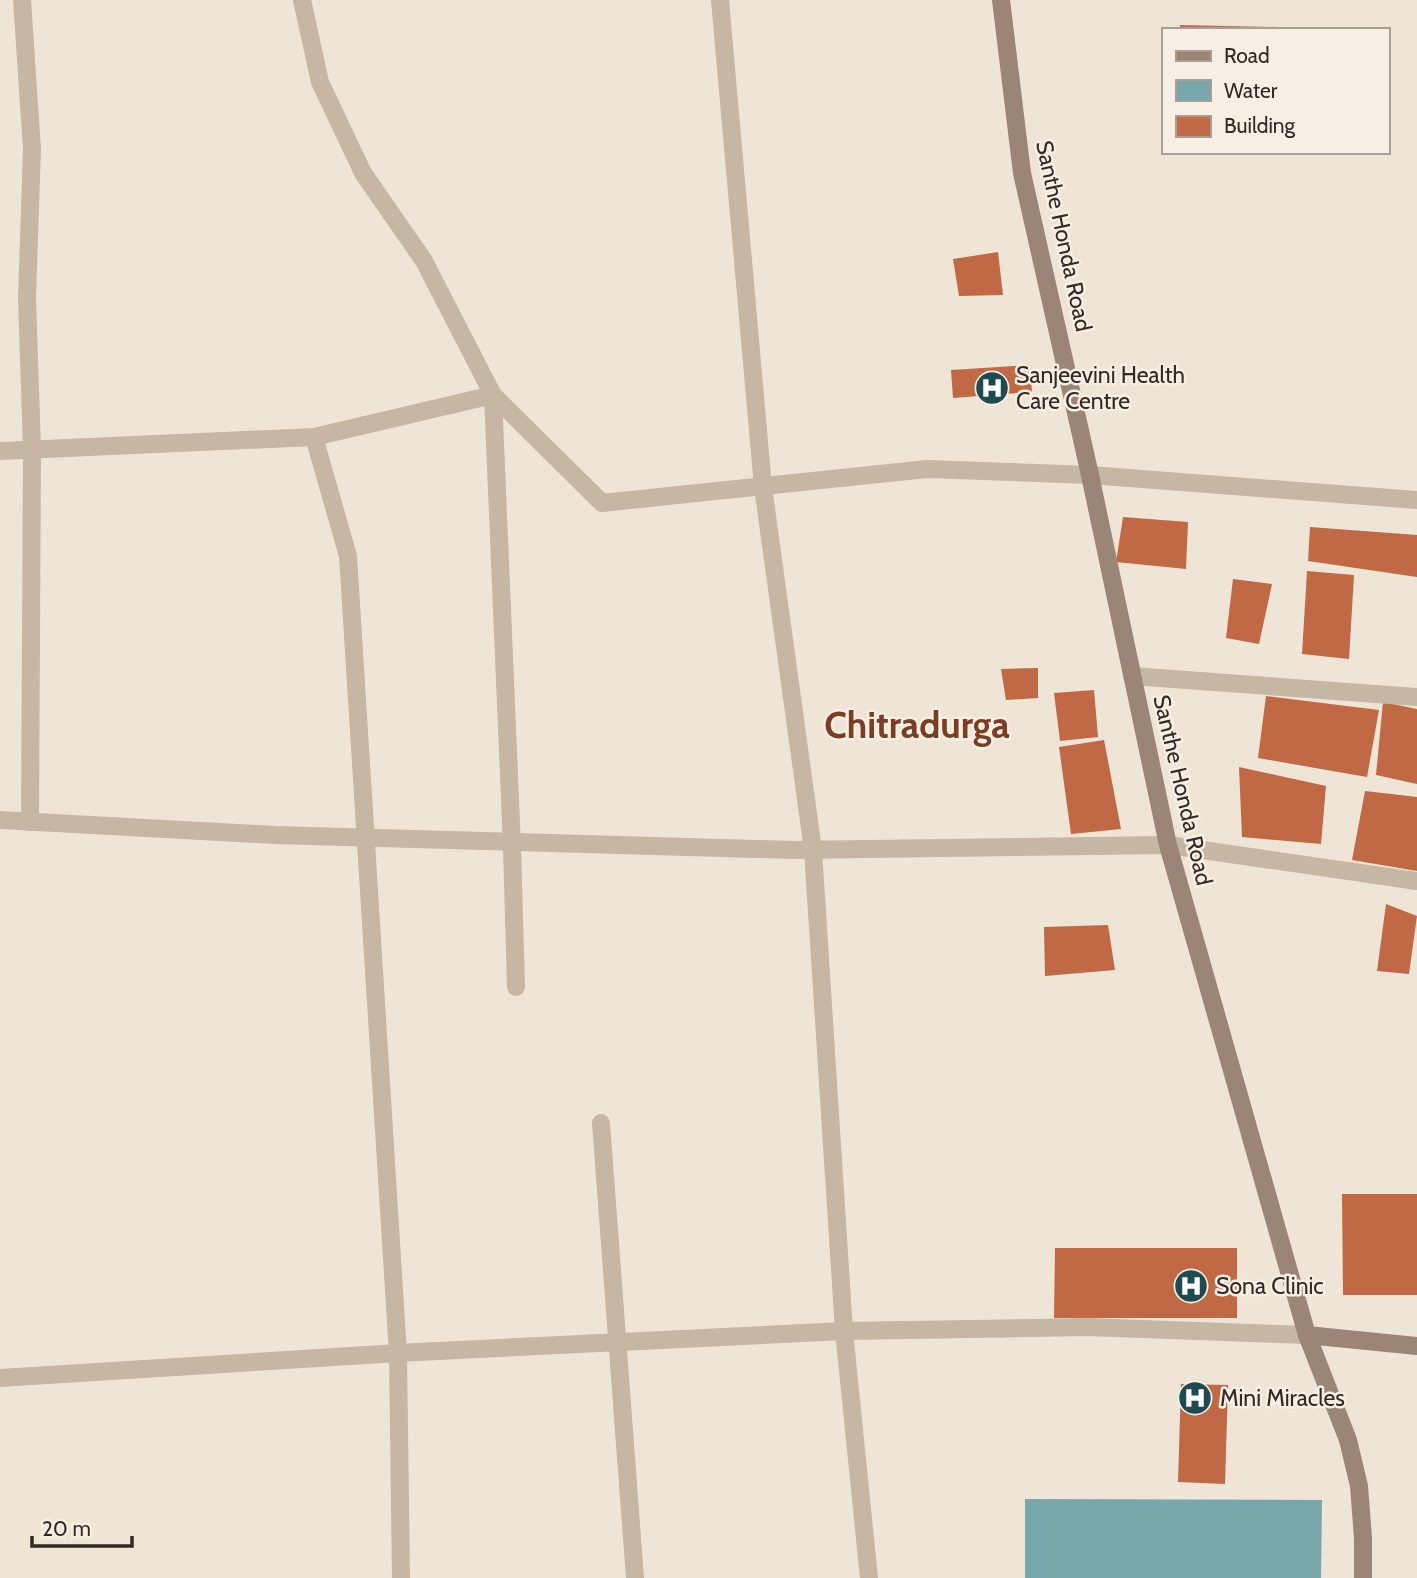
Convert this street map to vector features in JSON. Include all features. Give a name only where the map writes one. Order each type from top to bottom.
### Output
[{"type":"main road","name":"Santhe Honda Road","points":[[1001,0],[1023,173],[1168,845],[1307,1335],[1348,1440],[1359,1486],[1363,1578]]},
{"type":"main road","points":[[1307,1335],[1417,1346]]},
{"type":"street","points":[[22,0],[32,149],[27,298],[32,450],[30,822]]},
{"type":"street","points":[[302,0],[320,82],[358,162],[424,261],[493,395],[602,503],[927,469],[1090,475],[1417,500]]},
{"type":"street","points":[[720,0],[763,487],[813,850],[844,1331],[869,1578]]},
{"type":"street","points":[[0,451],[314,437],[493,395]]},
{"type":"street","points":[[493,395],[516,987]]},
{"type":"street","points":[[314,437],[348,556],[398,1353],[401,1578]]},
{"type":"street","points":[[1132,676],[1417,698]]},
{"type":"street","points":[[0,820],[367,838],[813,850],[1168,845],[1417,881]]},
{"type":"street","points":[[601,1123],[635,1578]]},
{"type":"street","points":[[0,1378],[398,1353],[844,1331],[1087,1327],[1307,1335]]},
{"type":"water","points":[[1025,1499],[1322,1500],[1321,1578],[1025,1578]]},
{"type":"building","points":[[1180,25],[1278,27],[1278,28],[1180,28]]},
{"type":"building","points":[[998,252],[1003,295],[959,296],[953,259]]},
{"type":"building","points":[[1030,365],[1032,392],[953,398],[951,370]]},
{"type":"building","points":[[1123,517],[1188,522],[1186,569],[1116,562]]},
{"type":"building","points":[[1310,527],[1417,535],[1417,577],[1308,561]]},
{"type":"building","points":[[1307,571],[1354,575],[1349,659],[1302,654]]},
{"type":"building","points":[[1233,579],[1272,584],[1259,644],[1226,638]]},
{"type":"building","points":[[1038,668],[1038,698],[1006,700],[1001,669]]},
{"type":"building","points":[[1094,690],[1098,737],[1060,741],[1054,693]]},
{"type":"building","points":[[1266,696],[1379,710],[1367,777],[1258,758]]},
{"type":"building","points":[[1383,702],[1417,709],[1417,784],[1376,775]]},
{"type":"building","points":[[1104,740],[1121,829],[1071,834],[1059,747]]},
{"type":"building","points":[[1239,767],[1326,786],[1321,844],[1242,837]]},
{"type":"building","points":[[1365,791],[1417,797],[1417,871],[1352,860]]},
{"type":"building","points":[[1386,904],[1417,916],[1409,974],[1377,971]]},
{"type":"building","points":[[1108,925],[1115,970],[1045,976],[1044,927]]},
{"type":"building","points":[[1342,1194],[1417,1194],[1417,1295],[1343,1295]]},
{"type":"building","points":[[1055,1248],[1237,1248],[1237,1318],[1054,1318]]},
{"type":"building","points":[[1181,1384],[1228,1385],[1225,1484],[1178,1482]]},
{"type":"place","name":"Sanjeevini Health Care Centre","points":[[992,388]]},
{"type":"place","name":"Sona Clinic","points":[[1191,1286]]},
{"type":"place","name":"Mini Miracles","points":[[1195,1398]]},
{"type":"district","name":"Chitradurga","points":[[917,724]]}]
